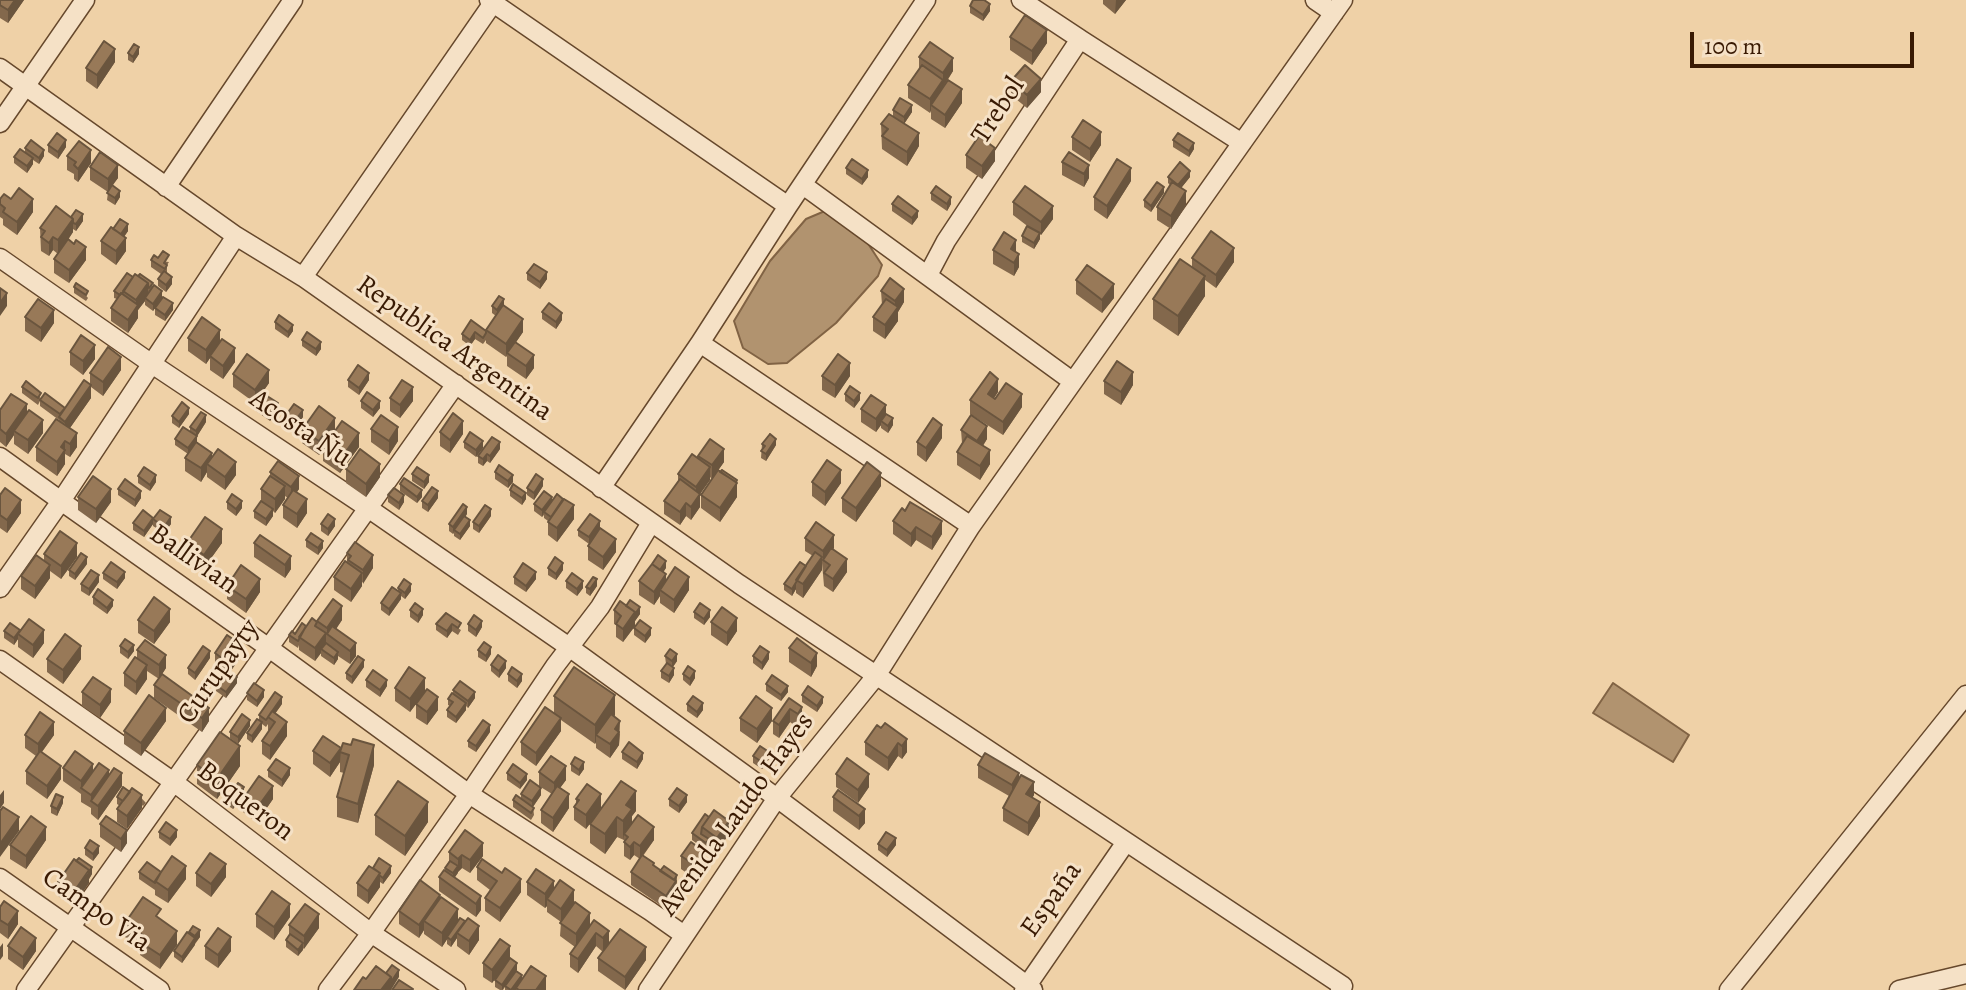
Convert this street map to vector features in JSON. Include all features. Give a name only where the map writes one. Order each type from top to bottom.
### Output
[{"type":"street","points":[[0,123],[85,0]]},
{"type":"street","points":[[166,187],[293,0]]},
{"type":"street","points":[[601,488],[926,0]]},
{"type":"street","points":[[1021,0],[1242,143]]},
{"type":"street","points":[[1315,0],[1339,6]]},
{"type":"street","points":[[303,277],[492,1],[788,206]]},
{"type":"street","name":"Avenida Laudo Hayes","points":[[648,990],[777,798],[876,676],[971,526],[1339,6]]},
{"type":"street","name":"Trebol","points":[[928,275],[946,241],[1080,39]]},
{"type":"street","name":"Republica Argentina","points":[[0,68],[236,236],[303,277],[651,523],[1342,988]]},
{"type":"street","points":[[803,185],[1072,381]]},
{"type":"street","points":[[0,588],[236,236]]},
{"type":"street","name":"Acosta Ñu","points":[[0,258],[569,647],[777,798],[1028,989]]},
{"type":"street","points":[[700,343],[971,526]]},
{"type":"street","name":"Curupayty","points":[[26,990],[456,384]]},
{"type":"street","name":"Ballivian","points":[[0,457],[469,794],[684,935]]},
{"type":"street","points":[[328,990],[600,607],[651,523]]},
{"type":"street","name":"Boqueron","points":[[0,660],[175,783],[371,933],[456,990]]},
{"type":"street","points":[[1729,990],[1966,695]]},
{"type":"street","name":"España","points":[[1028,989],[1126,842]]},
{"type":"street","name":"Campo Via","points":[[0,878],[160,990]]},
{"type":"street","points":[[1899,990],[1966,974]]},
{"type":"shaded area","points":[[832,208],[865,239],[882,265],[878,276],[836,323],[787,363],[768,364],[743,348],[734,321],[770,261],[806,219]]},
{"type":"shaded area","points":[[1613,683],[1689,735],[1673,762],[1593,713]]},
{"type":"building","points":[[0,0],[15,0],[8,10],[0,5]]},
{"type":"building","points":[[973,0],[984,0],[990,4],[983,15],[970,6]]},
{"type":"building","points":[[1025,15],[1047,30],[1032,51],[1010,37]]},
{"type":"building","points":[[104,41],[115,49],[97,75],[86,68]]},
{"type":"building","points":[[930,42],[953,58],[943,73],[919,57]]},
{"type":"building","points":[[134,44],[139,47],[133,57],[128,53]]},
{"type":"building","points":[[922,65],[943,80],[930,99],[908,85]]},
{"type":"building","points":[[1025,65],[1041,79],[1027,95],[1011,81]]},
{"type":"building","points":[[948,80],[962,89],[945,115],[931,105]]},
{"type":"building","points":[[900,98],[912,105],[904,117],[893,110]]},
{"type":"building","points":[[889,114],[919,133],[907,152],[882,136],[888,129],[881,124]]},
{"type":"building","points":[[1083,120],[1101,132],[1090,149],[1072,137]]},
{"type":"building","points":[[57,133],[66,140],[58,152],[48,145]]},
{"type":"building","points":[[1178,133],[1194,143],[1189,151],[1173,140]]},
{"type":"building","points":[[979,136],[995,148],[982,166],[966,155]]},
{"type":"building","points":[[31,140],[44,150],[39,158],[25,148]]},
{"type":"building","points":[[79,141],[91,150],[78,169],[74,165],[76,162],[67,156]]},
{"type":"building","points":[[20,149],[33,158],[27,166],[14,157]]},
{"type":"building","points":[[100,152],[118,165],[108,179],[90,167]]},
{"type":"building","points":[[1069,152],[1089,165],[1084,174],[1062,162]]},
{"type":"building","points":[[852,159],[868,170],[862,179],[846,168]]},
{"type":"building","points":[[1117,159],[1131,168],[1107,206],[1094,197]]},
{"type":"building","points":[[1180,162],[1190,171],[1178,185],[1168,177]]},
{"type":"building","points":[[1157,182],[1164,187],[1151,206],[1144,200]]},
{"type":"building","points":[[1172,182],[1186,191],[1171,216],[1157,207]]},
{"type":"building","points":[[112,185],[120,191],[115,198],[107,193]]},
{"type":"building","points":[[936,186],[951,197],[947,204],[931,193]]},
{"type":"building","points":[[1025,186],[1053,206],[1041,222],[1013,202]]},
{"type":"building","points":[[19,188],[33,199],[17,222],[3,212],[5,208],[0,204],[0,199],[4,194],[11,199]]},
{"type":"building","points":[[898,196],[918,211],[912,218],[892,204]]},
{"type":"building","points":[[56,206],[73,219],[58,240],[53,237],[49,243],[41,237],[45,231],[40,228]]},
{"type":"building","points":[[76,210],[83,214],[76,224],[71,217]]},
{"type":"building","points":[[120,219],[128,224],[121,234],[113,229]]},
{"type":"building","points":[[1027,226],[1040,233],[1034,243],[1022,236]]},
{"type":"building","points":[[111,227],[126,238],[116,251],[101,241]]},
{"type":"building","points":[[1211,231],[1234,248],[1216,275],[1192,258]]},
{"type":"building","points":[[1004,232],[1016,240],[1011,249],[1019,254],[1014,263],[993,250]]},
{"type":"building","points":[[68,239],[86,247],[69,270],[54,259]]},
{"type":"building","points":[[163,251],[169,255],[164,263],[167,265],[165,269],[151,260],[154,255],[158,258]]},
{"type":"building","points":[[1180,259],[1205,276],[1178,316],[1153,299]]},
{"type":"building","points":[[534,264],[547,272],[540,282],[527,273]]},
{"type":"building","points":[[1087,265],[1114,284],[1102,300],[1076,280]]},
{"type":"building","points":[[164,271],[172,277],[166,285],[158,279]]},
{"type":"building","points":[[127,273],[133,277],[120,295],[114,291]]},
{"type":"building","points":[[135,274],[148,283],[136,300],[123,291]]},
{"type":"building","points":[[140,274],[153,283],[149,288],[148,283],[138,276]]},
{"type":"building","points":[[890,278],[904,289],[895,301],[881,291]]},
{"type":"building","points":[[76,283],[88,291],[86,295],[74,287]]},
{"type":"building","points":[[154,285],[162,291],[153,304],[145,298]]},
{"type":"building","points":[[0,288],[7,293],[0,303]]},
{"type":"building","points":[[121,293],[138,305],[128,320],[111,308]]},
{"type":"building","points":[[499,296],[504,299],[497,310],[492,306]]},
{"type":"building","points":[[163,297],[173,303],[165,315],[155,308]]},
{"type":"building","points":[[38,299],[54,310],[41,328],[25,317]]},
{"type":"building","points":[[886,299],[898,307],[885,325],[873,317]]},
{"type":"building","points":[[549,303],[562,313],[556,322],[542,312]]},
{"type":"building","points":[[503,305],[523,319],[506,344],[486,330]]},
{"type":"building","points":[[279,315],[293,325],[288,332],[275,322]]},
{"type":"building","points":[[202,317],[220,330],[206,350],[188,338]]},
{"type":"building","points":[[471,320],[486,331],[483,338],[475,332],[470,340],[462,334]]},
{"type":"building","points":[[307,332],[321,342],[316,349],[302,340]]},
{"type":"building","points":[[81,335],[95,345],[83,361],[70,352]]},
{"type":"building","points":[[222,339],[235,348],[223,366],[210,356]]},
{"type":"building","points":[[515,342],[534,355],[526,366],[507,353]]},
{"type":"building","points":[[108,347],[121,357],[103,382],[90,373]]},
{"type":"building","points":[[247,354],[269,370],[255,390],[233,374]]},
{"type":"building","points":[[838,354],[850,363],[835,385],[822,376]]},
{"type":"building","points":[[1117,361],[1133,372],[1121,392],[1104,381]]},
{"type":"building","points":[[358,365],[369,373],[359,388],[348,380]]},
{"type":"building","points":[[990,372],[998,379],[988,394],[995,399],[1006,383],[1022,394],[1003,422],[970,400]]},
{"type":"building","points":[[84,380],[91,385],[65,422],[59,417]]},
{"type":"building","points":[[402,380],[413,387],[400,405],[390,398]]},
{"type":"building","points":[[26,381],[41,393],[38,398],[22,387]]},
{"type":"building","points":[[850,386],[860,393],[854,401],[845,394]]},
{"type":"building","points":[[367,392],[380,401],[373,410],[361,401]]},
{"type":"building","points":[[45,393],[65,408],[60,414],[40,400]]},
{"type":"building","points":[[11,394],[27,404],[6,434],[0,429],[0,410]]},
{"type":"building","points":[[264,394],[278,403],[270,414],[256,404]]},
{"type":"building","points":[[871,395],[886,405],[876,419],[861,409]]},
{"type":"building","points":[[182,402],[189,408],[179,422],[172,416]]},
{"type":"building","points":[[294,404],[303,410],[295,421],[286,415]]},
{"type":"building","points":[[319,406],[335,418],[319,441],[302,430]]},
{"type":"building","points":[[29,410],[43,420],[28,440],[14,431]]},
{"type":"building","points":[[201,412],[206,415],[196,431],[190,427]]},
{"type":"building","points":[[453,413],[463,421],[450,440],[440,432]]},
{"type":"building","points":[[886,414],[893,418],[888,426],[881,421]]},
{"type":"building","points":[[381,415],[398,427],[389,441],[371,429]]},
{"type":"building","points":[[971,415],[987,426],[977,441],[961,430]]},
{"type":"building","points":[[933,418],[942,425],[926,448],[917,442]]},
{"type":"building","points":[[56,419],[77,433],[70,444],[65,441],[61,447],[65,450],[57,462],[36,447]]},
{"type":"building","points":[[342,421],[359,433],[340,460],[323,448]]},
{"type":"building","points":[[183,427],[197,436],[188,448],[175,439]]},
{"type":"building","points":[[470,432],[483,441],[476,450],[464,442]]},
{"type":"building","points":[[770,434],[776,439],[766,454],[761,451],[765,446],[762,444]]},
{"type":"building","points":[[967,436],[990,450],[980,466],[957,452]]},
{"type":"building","points":[[492,437],[500,442],[490,456],[487,454],[483,459],[478,456]]},
{"type":"building","points":[[710,439],[724,449],[712,465],[698,456]]},
{"type":"building","points":[[196,442],[212,453],[201,468],[185,458]]},
{"type":"building","points":[[218,449],[236,462],[225,477],[207,464]]},
{"type":"building","points":[[360,449],[380,464],[366,484],[346,469]]},
{"type":"building","points":[[692,454],[710,467],[696,487],[678,474]]},
{"type":"building","points":[[827,460],[841,470],[825,492],[812,482]]},
{"type":"building","points":[[278,461],[299,476],[291,487],[270,472]]},
{"type":"building","points":[[867,462],[881,473],[856,508],[842,498]]},
{"type":"building","points":[[499,465],[513,475],[508,481],[495,472]]},
{"type":"building","points":[[144,467],[156,475],[150,485],[138,476]]},
{"type":"building","points":[[417,467],[429,475],[424,482],[412,474]]},
{"type":"building","points":[[718,470],[737,483],[720,508],[701,495]]},
{"type":"building","points":[[722,470],[737,480],[736,482],[720,472]]},
{"type":"building","points":[[536,474],[543,479],[534,493],[527,488]]},
{"type":"building","points":[[93,476],[111,489],[96,509],[78,497]]},
{"type":"building","points":[[270,476],[285,486],[275,499],[261,489]]},
{"type":"building","points":[[404,478],[422,490],[417,497],[400,484]]},
{"type":"building","points":[[125,479],[141,491],[135,500],[118,489]]},
{"type":"building","points":[[680,479],[700,494],[691,507],[686,503],[680,512],[664,501]]},
{"type":"building","points":[[513,484],[526,493],[522,498],[510,490]]},
{"type":"building","points":[[432,487],[438,491],[428,505],[422,501]]},
{"type":"building","points":[[5,488],[21,500],[7,520],[0,515],[0,495]]},
{"type":"building","points":[[394,488],[404,495],[399,503],[388,495]]},
{"type":"building","points":[[293,490],[307,499],[297,514],[283,505]]},
{"type":"building","points":[[544,491],[552,497],[542,510],[534,504]]},
{"type":"building","points":[[232,494],[242,501],[236,509],[227,502]]},
{"type":"building","points":[[557,494],[563,499],[551,517],[544,512]]},
{"type":"building","points":[[564,499],[574,505],[557,528],[548,522]]},
{"type":"building","points":[[261,501],[273,509],[266,519],[254,511]]},
{"type":"building","points":[[910,502],[942,521],[932,537],[916,527],[911,534],[893,521]]},
{"type":"building","points":[[463,504],[467,507],[453,527],[449,524]]},
{"type":"building","points":[[485,505],[491,509],[479,526],[473,522]]},
{"type":"building","points":[[143,510],[153,518],[144,531],[133,523]]},
{"type":"building","points":[[160,510],[171,517],[164,527],[153,519]]},
{"type":"building","points":[[328,514],[335,519],[328,529],[321,524]]},
{"type":"building","points":[[590,514],[600,521],[589,537],[578,530]]},
{"type":"building","points":[[464,516],[470,520],[460,534],[454,530]]},
{"type":"building","points":[[205,517],[222,529],[204,555],[187,543]]},
{"type":"building","points":[[816,522],[834,535],[823,551],[805,538]]},
{"type":"building","points":[[600,528],[616,539],[603,557],[588,546]]},
{"type":"building","points":[[60,531],[77,543],[61,566],[44,554]]},
{"type":"building","points":[[311,533],[323,541],[318,548],[306,540]]},
{"type":"building","points":[[260,535],[291,556],[285,565],[254,543]]},
{"type":"building","points":[[355,542],[373,555],[363,570],[348,560],[351,556],[347,553]]},
{"type":"building","points":[[831,548],[847,559],[833,579],[824,573],[830,565],[823,560]]},
{"type":"building","points":[[815,552],[822,557],[803,584],[796,580]]},
{"type":"building","points":[[81,553],[87,557],[75,574],[69,570]]},
{"type":"building","points":[[36,555],[50,565],[35,586],[21,576]]},
{"type":"building","points":[[658,555],[666,561],[660,570],[652,564]]},
{"type":"building","points":[[555,557],[563,563],[556,574],[548,568]]},
{"type":"building","points":[[345,561],[362,573],[351,589],[334,577]]},
{"type":"building","points":[[111,562],[125,572],[117,582],[103,573]]},
{"type":"building","points":[[800,562],[806,566],[792,589],[784,584]]},
{"type":"building","points":[[523,563],[536,572],[526,586],[514,577]]},
{"type":"building","points":[[652,564],[666,574],[654,592],[639,581]]},
{"type":"building","points":[[241,565],[260,579],[246,599],[227,586]]},
{"type":"building","points":[[675,567],[689,577],[674,600],[660,590]]},
{"type":"building","points":[[91,570],[99,575],[89,589],[81,584]]},
{"type":"building","points":[[572,573],[583,581],[577,589],[566,581]]},
{"type":"building","points":[[593,577],[597,579],[590,589],[586,587]]},
{"type":"building","points":[[404,579],[411,584],[405,593],[398,588]]},
{"type":"building","points":[[392,587],[401,593],[389,609],[381,603]]},
{"type":"building","points":[[98,589],[113,600],[107,608],[93,597]]},
{"type":"building","points":[[154,597],[170,609],[154,631],[138,620]]},
{"type":"building","points":[[333,599],[342,606],[327,628],[317,621]]},
{"type":"building","points":[[630,600],[640,607],[635,614],[626,606]]},
{"type":"building","points":[[620,601],[635,612],[623,629],[616,624],[621,616],[614,610]]},
{"type":"building","points":[[415,603],[423,609],[418,616],[410,610]]},
{"type":"building","points":[[700,603],[710,610],[704,619],[694,612]]},
{"type":"building","points":[[722,607],[737,618],[727,633],[711,622]]},
{"type":"building","points":[[446,613],[461,623],[458,628],[452,624],[447,631],[436,624]]},
{"type":"building","points":[[474,615],[482,621],[476,630],[468,624]]},
{"type":"building","points":[[312,618],[317,622],[315,626],[326,633],[315,648],[299,637]]},
{"type":"building","points":[[29,619],[44,630],[33,645],[18,634]]},
{"type":"building","points":[[640,620],[651,628],[645,636],[634,628]]},
{"type":"building","points":[[10,623],[20,630],[14,638],[4,631]]},
{"type":"building","points":[[302,623],[306,626],[298,641],[289,635],[292,631],[295,634]]},
{"type":"building","points":[[332,626],[356,643],[350,651],[327,634]]},
{"type":"building","points":[[65,634],[81,646],[63,670],[47,659]]},
{"type":"building","points":[[227,635],[240,644],[227,662],[215,653]]},
{"type":"building","points":[[797,638],[817,653],[811,663],[789,648]]},
{"type":"building","points":[[125,639],[134,645],[128,652],[120,646]]},
{"type":"building","points":[[145,640],[166,655],[159,665],[137,650]]},
{"type":"building","points":[[484,642],[491,647],[486,656],[478,650]]},
{"type":"building","points":[[326,643],[338,652],[334,658],[321,649]]},
{"type":"building","points":[[203,646],[210,651],[195,673],[188,668]]},
{"type":"building","points":[[760,646],[769,652],[762,663],[753,656]]},
{"type":"building","points":[[670,649],[677,654],[672,661],[665,656]]},
{"type":"building","points":[[498,655],[506,661],[499,671],[491,665]]},
{"type":"building","points":[[358,656],[364,660],[352,677],[346,673]]},
{"type":"building","points":[[135,657],[147,665],[136,682],[124,673]]},
{"type":"building","points":[[667,663],[674,668],[669,676],[661,671]]},
{"type":"building","points":[[688,666],[695,671],[690,679],[683,674]]},
{"type":"building","points":[[409,667],[425,678],[410,699],[395,688]]},
{"type":"building","points":[[512,667],[522,674],[517,681],[508,674]]},
{"type":"building","points":[[574,667],[615,695],[595,725],[554,696]]},
{"type":"building","points":[[227,670],[237,677],[226,692],[216,685]]},
{"type":"building","points":[[373,670],[387,680],[380,690],[366,680]]},
{"type":"building","points":[[162,674],[209,708],[202,718],[154,685]]},
{"type":"building","points":[[772,675],[788,686],[781,695],[766,684]]},
{"type":"building","points":[[93,677],[111,689],[100,705],[82,692]]},
{"type":"building","points":[[460,681],[475,692],[468,701],[453,690]]},
{"type":"building","points":[[254,683],[264,690],[257,701],[247,693]]},
{"type":"building","points":[[808,686],[823,697],[817,706],[802,695]]},
{"type":"building","points":[[427,689],[438,697],[427,712],[416,704]]},
{"type":"building","points":[[275,692],[282,697],[266,720],[259,715]]},
{"type":"building","points":[[452,693],[466,703],[456,717],[447,710],[453,702],[448,699]]},
{"type":"building","points":[[149,695],[166,708],[141,743],[124,731]]},
{"type":"building","points":[[693,696],[703,703],[697,712],[687,704]]},
{"type":"building","points":[[756,696],[772,708],[757,729],[740,718]]},
{"type":"building","points":[[789,698],[802,707],[798,714],[790,709],[779,725],[773,721]]},
{"type":"building","points":[[545,707],[561,718],[536,753],[521,742]]},
{"type":"building","points":[[272,711],[287,722],[270,746],[262,741],[275,722],[268,717]]},
{"type":"building","points":[[40,712],[54,722],[38,744],[25,735]]},
{"type":"building","points":[[242,714],[250,720],[238,737],[230,732]]},
{"type":"building","points":[[611,714],[620,721],[615,729],[619,732],[610,744],[596,735]]},
{"type":"building","points":[[257,719],[262,722],[252,736],[247,733]]},
{"type":"building","points":[[483,720],[490,725],[476,746],[468,741]]},
{"type":"building","points":[[885,723],[907,739],[902,746],[898,743],[888,758],[865,742],[877,725],[881,728]]},
{"type":"building","points":[[220,732],[240,746],[217,779],[197,765]]},
{"type":"building","points":[[323,736],[341,748],[330,763],[313,751]]},
{"type":"building","points":[[353,739],[374,745],[358,804],[337,797],[349,755],[340,752],[343,743],[351,745]]},
{"type":"building","points":[[629,742],[643,753],[637,762],[622,752]]},
{"type":"building","points":[[760,746],[769,752],[762,762],[753,756]]},
{"type":"building","points":[[40,751],[61,766],[47,786],[26,771]]},
{"type":"building","points":[[75,751],[93,764],[81,781],[63,768]]},
{"type":"building","points":[[985,753],[1019,773],[1012,785],[978,765]]},
{"type":"building","points":[[551,756],[566,766],[554,783],[539,772]]},
{"type":"building","points":[[575,757],[584,762],[579,770],[571,764]]},
{"type":"building","points":[[847,758],[869,774],[858,790],[836,774]]},
{"type":"building","points":[[276,759],[290,768],[282,780],[268,770]]},
{"type":"building","points":[[99,763],[109,770],[91,795],[81,788]]},
{"type":"building","points":[[513,764],[527,774],[520,783],[507,773]]},
{"type":"building","points":[[114,768],[122,773],[98,806],[91,801]]},
{"type":"building","points":[[1021,775],[1034,782],[1026,794],[1040,802],[1028,823],[1003,808]]},
{"type":"building","points":[[259,776],[273,786],[257,808],[243,799]]},
{"type":"building","points":[[530,780],[541,788],[532,801],[521,794]]},
{"type":"building","points":[[398,781],[428,802],[405,836],[375,815]]},
{"type":"building","points":[[621,781],[636,791],[626,805],[632,809],[623,821],[617,817],[605,834],[590,824]]},
{"type":"building","points":[[238,783],[244,787],[233,802],[227,798]]},
{"type":"building","points":[[587,784],[601,794],[586,815],[574,807]]},
{"type":"building","points":[[557,786],[569,794],[553,818],[541,810]]},
{"type":"building","points":[[123,787],[130,792],[123,801],[117,797]]},
{"type":"building","points":[[132,788],[142,795],[127,816],[117,809]]},
{"type":"building","points":[[677,788],[687,795],[679,806],[669,799]]},
{"type":"building","points":[[838,790],[865,809],[859,816],[833,797]]},
{"type":"building","points":[[56,794],[63,797],[57,809],[51,806]]},
{"type":"building","points":[[516,795],[534,808],[531,813],[513,800]]},
{"type":"building","points":[[3,807],[19,817],[0,844],[0,811]]},
{"type":"building","points":[[714,810],[729,821],[717,838],[702,827]]},
{"type":"building","points":[[705,814],[709,817],[701,834],[709,839],[706,843],[692,833]]},
{"type":"building","points":[[638,815],[654,827],[640,846],[634,842],[630,847],[624,842],[628,837],[624,834]]},
{"type":"building","points":[[31,816],[46,827],[26,856],[10,845]]},
{"type":"building","points":[[106,816],[127,830],[121,839],[100,824]]},
{"type":"building","points":[[166,822],[177,830],[170,839],[159,832]]},
{"type":"building","points":[[465,830],[483,843],[470,860],[462,855],[458,859],[449,852]]},
{"type":"building","points":[[886,832],[896,838],[887,850],[878,844]]},
{"type":"building","points":[[90,840],[99,846],[93,854],[85,848]]},
{"type":"building","points":[[691,842],[705,852],[695,865],[681,856]]},
{"type":"building","points":[[210,853],[226,864],[211,884],[196,873]]},
{"type":"building","points":[[642,855],[676,881],[666,896],[631,872]]},
{"type":"building","points":[[172,856],[186,866],[168,890],[155,881]]},
{"type":"building","points":[[79,858],[92,867],[89,872],[76,861]]},
{"type":"building","points":[[379,858],[391,866],[383,878],[373,868]]},
{"type":"building","points":[[74,859],[89,870],[73,893],[58,882]]},
{"type":"building","points":[[482,859],[502,873],[505,868],[521,879],[500,908],[485,898],[497,881],[477,867]]},
{"type":"building","points":[[450,861],[458,866],[453,873],[445,868]]},
{"type":"building","points":[[147,862],[161,872],[155,883],[139,872]]},
{"type":"building","points":[[369,866],[380,873],[368,891],[357,883]]},
{"type":"building","points":[[664,866],[677,875],[674,880],[660,871]]},
{"type":"building","points":[[536,869],[554,881],[545,894],[527,882]]},
{"type":"building","points":[[444,870],[481,896],[476,904],[439,877]]},
{"type":"building","points":[[420,880],[440,895],[419,925],[399,911]]},
{"type":"building","points":[[560,880],[574,890],[561,909],[547,899]]},
{"type":"building","points":[[272,891],[290,904],[274,927],[256,914]]},
{"type":"building","points":[[143,897],[161,909],[156,916],[177,931],[160,955],[140,942],[144,936],[125,923]]},
{"type":"building","points":[[441,897],[458,909],[442,933],[424,921]]},
{"type":"building","points":[[4,901],[18,911],[8,925],[0,920],[0,907]]},
{"type":"building","points":[[575,902],[590,913],[576,934],[560,923]]},
{"type":"building","points":[[305,904],[319,914],[304,936],[289,925]]},
{"type":"building","points":[[460,918],[465,921],[451,940],[447,937]]},
{"type":"building","points":[[468,918],[479,926],[469,941],[457,933]]},
{"type":"building","points":[[594,920],[609,931],[603,938],[596,933],[578,959],[570,954]]},
{"type":"building","points":[[193,926],[200,930],[195,936],[189,932]]},
{"type":"building","points":[[21,927],[36,938],[23,957],[8,946]]},
{"type":"building","points":[[218,928],[231,937],[218,955],[205,946]]},
{"type":"building","points":[[620,929],[646,947],[625,977],[598,958]]},
{"type":"building","points":[[187,932],[195,938],[182,957],[174,951]]},
{"type":"building","points":[[290,934],[303,943],[298,950],[286,940]]},
{"type":"building","points":[[500,939],[510,946],[492,970],[483,963]]},
{"type":"building","points":[[510,958],[517,963],[502,985],[495,980]]},
{"type":"building","points":[[392,965],[399,970],[391,982],[391,977],[386,973]]},
{"type":"building","points":[[376,966],[391,977],[381,990],[354,990],[363,977],[366,979]]},
{"type":"building","points":[[531,966],[546,976],[536,990],[519,990],[516,988]]},
{"type":"building","points":[[516,971],[522,975],[511,990],[505,986]]},
{"type":"building","points":[[399,980],[413,989],[392,990]]}]
